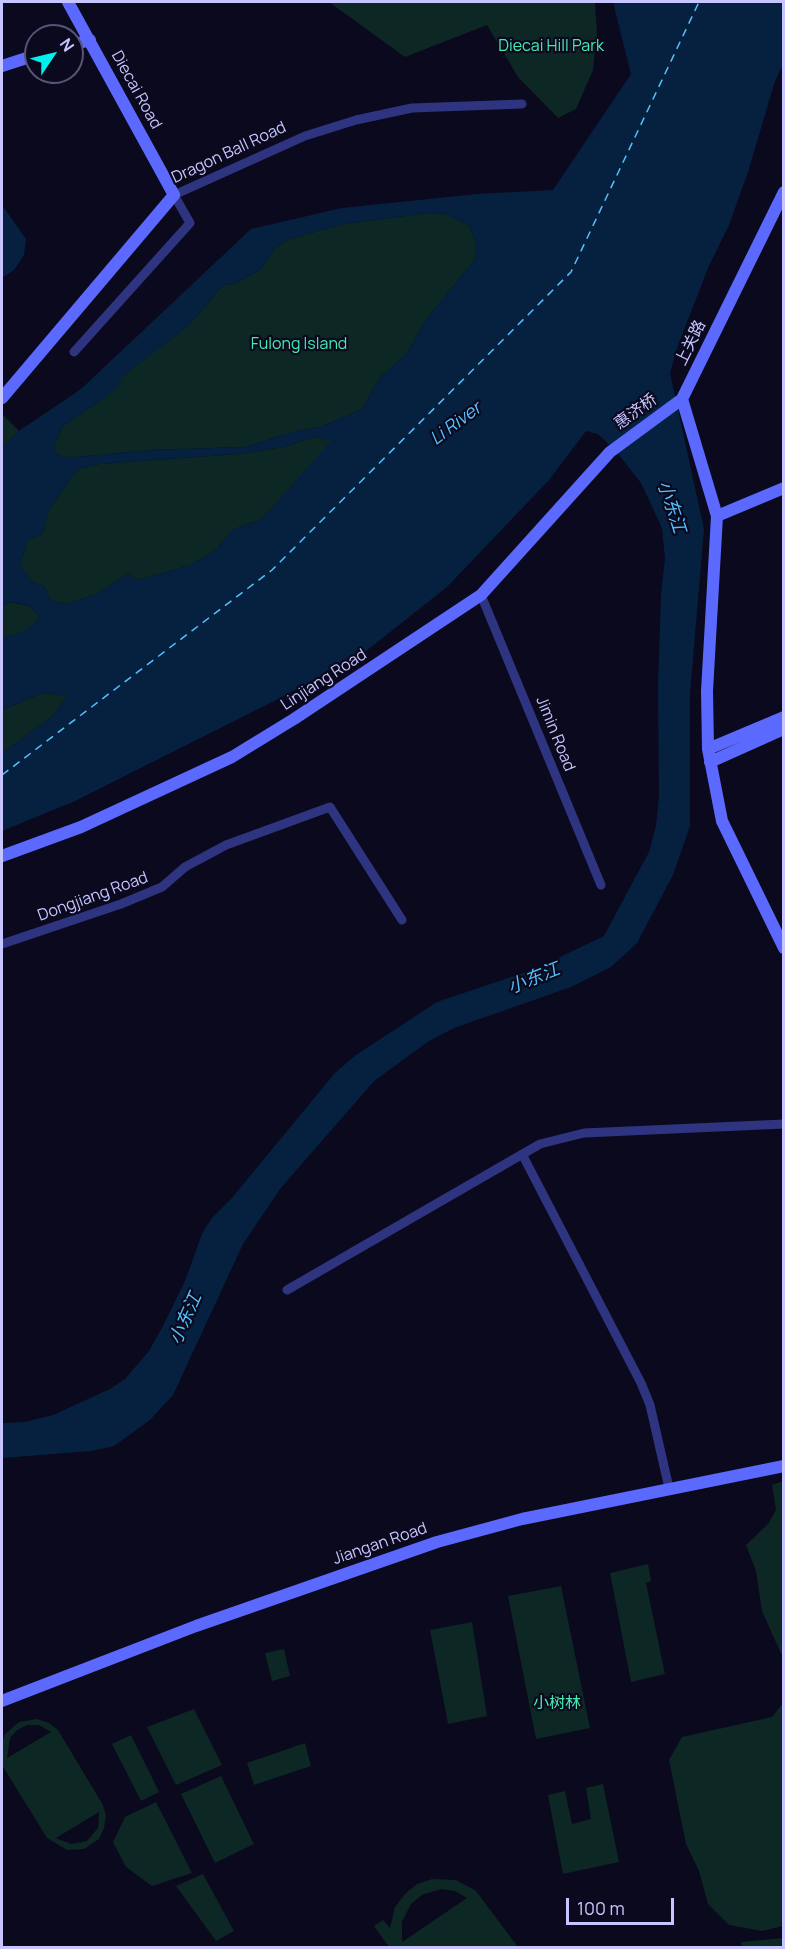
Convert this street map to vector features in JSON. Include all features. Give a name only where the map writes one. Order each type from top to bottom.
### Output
[{"type":"street","name":"Diecai Road","points":[[68,2],[174,195]]},
{"type":"street","points":[[84,42],[90,40]]},
{"type":"street","points":[[2,66],[24,59]]},
{"type":"street","name":"Dragon Ball Road","points":[[2,398],[174,195],[305,136],[356,120],[412,108],[522,104]]},
{"type":"street","name":"上关路","points":[[682,399],[783,192]]},
{"type":"street","points":[[74,352],[190,223],[174,195]]},
{"type":"street","points":[[682,399],[717,516],[707,691],[710,762],[722,821],[783,948]]},
{"type":"street","name":"惠济桥","points":[[610,452],[682,399]]},
{"type":"street","name":"Linjiang Road","points":[[2,856],[81,827],[232,757],[294,720],[482,595],[610,452]]},
{"type":"street","points":[[717,516],[783,488]]},
{"type":"street","name":"Jimin Road","points":[[482,595],[601,885]]},
{"type":"street","points":[[708,749],[783,717]]},
{"type":"street","points":[[710,762],[783,729]]},
{"type":"street","name":"Dongjiang Road","points":[[2,944],[121,904],[162,887],[185,867],[226,845],[330,807],[402,920]]},
{"type":"street","points":[[287,1290],[540,1144],[584,1133],[783,1124]]},
{"type":"street","points":[[522,1154],[641,1383],[650,1405],[669,1488]]},
{"type":"street","name":"Jiangan Road","points":[[2,1701],[196,1626],[437,1542],[522,1519],[783,1466]]},
{"type":"green space","name":"Diecai Hill Park","points":[[329,2],[595,2],[597,33],[593,70],[576,109],[558,118],[518,77],[487,25],[405,57]]},
{"type":"green space","name":"Fulong Island","points":[[427,213],[445,214],[470,226],[477,248],[474,261],[424,322],[406,355],[381,376],[362,409],[321,427],[297,431],[245,447],[151,450],[67,458],[56,453],[54,445],[63,426],[105,398],[120,378],[190,324],[223,285],[236,283],[261,269],[277,246],[289,239],[344,224]]},
{"type":"green space","points":[[2,414],[19,431],[2,448]]},
{"type":"green space","points":[[315,437],[333,440],[262,519],[232,530],[217,549],[191,565],[137,580],[128,574],[95,595],[66,604],[51,600],[44,586],[31,581],[20,564],[28,539],[42,534],[49,509],[78,469],[99,464],[238,454],[284,447]]},
{"type":"green space","points":[[12,602],[29,606],[40,616],[36,623],[18,635],[2,636],[2,606]]},
{"type":"green space","points":[[43,693],[68,696],[52,717],[2,753],[2,710]]},
{"type":"green space","points":[[784,1481],[783,1658],[762,1611],[756,1571],[746,1545],[768,1524],[776,1510],[772,1485]]},
{"type":"green space","points":[[648,1564],[651,1581],[646,1583],[665,1674],[631,1682],[610,1573]]},
{"type":"green space","name":"小树林","points":[[561,1586],[590,1728],[536,1739],[508,1596]]},
{"type":"green space","points":[[472,1622],[487,1716],[448,1724],[430,1630]]},
{"type":"green space","points":[[284,1649],[290,1676],[272,1681],[265,1653]]},
{"type":"green space","points":[[783,1703],[783,1926],[762,1931],[729,1925],[708,1904],[699,1871],[686,1844],[669,1760],[682,1737],[772,1717]]},
{"type":"green space","points":[[194,1709],[222,1765],[176,1785],[147,1727]]},
{"type":"green space","points":[[37,1719],[49,1723],[58,1730],[103,1805],[106,1816],[104,1828],[99,1839],[84,1849],[67,1850],[47,1838],[2,1765],[2,1743],[5,1734],[19,1722]],"holes":[[[27,1725],[39,1725],[51,1732],[7,1758],[10,1738],[17,1730]],[[99,1812],[98,1828],[87,1841],[71,1844],[56,1838]]]},
{"type":"green space","points":[[131,1735],[159,1792],[141,1801],[112,1744]]},
{"type":"green space","points":[[305,1743],[311,1766],[254,1785],[247,1763]]},
{"type":"green space","points":[[221,1776],[254,1844],[215,1863],[181,1794]]},
{"type":"green space","points":[[603,1784],[619,1862],[563,1874],[548,1795],[565,1791],[572,1824],[591,1819],[586,1788]]},
{"type":"green space","points":[[156,1802],[192,1873],[152,1886],[126,1867],[113,1842],[125,1817]]},
{"type":"green space","points":[[203,1874],[234,1931],[216,1941],[176,1886]]},
{"type":"green space","points":[[432,1879],[456,1880],[476,1891],[518,1947],[389,1947],[374,1926],[383,1920],[390,1928],[395,1907],[417,1884]],"holes":[[[441,1889],[455,1891],[467,1898],[402,1942],[402,1922],[411,1904],[422,1895]]]},
{"type":"green space","points":[[783,1938],[783,1947],[742,1947],[741,1942]]},
{"type":"water","points":[[613,2],[783,2],[783,64],[774,84],[748,172],[729,225],[708,268],[677,348],[670,373],[704,529],[690,694],[690,826],[673,875],[637,943],[611,967],[571,987],[454,1028],[429,1041],[374,1081],[280,1189],[243,1244],[173,1395],[150,1420],[114,1446],[91,1451],[2,1458],[2,1423],[25,1422],[53,1415],[110,1389],[125,1379],[149,1351],[163,1326],[185,1281],[202,1234],[211,1219],[231,1199],[335,1073],[356,1055],[437,1002],[535,969],[604,936],[649,852],[656,826],[659,797],[658,686],[661,596],[665,558],[662,528],[641,483],[616,451],[598,434],[586,431],[549,480],[447,587],[366,651],[280,698],[75,801],[2,831],[2,753],[52,717],[68,696],[43,693],[2,710],[2,636],[18,634],[36,623],[40,616],[29,606],[19,603],[12,602],[2,606],[2,448],[19,431],[81,389],[251,229],[342,208],[477,194],[553,190],[631,74]],"holes":[[[427,213],[445,214],[470,226],[477,248],[474,261],[424,322],[406,355],[381,376],[362,409],[321,427],[297,431],[245,447],[151,450],[67,458],[56,453],[54,445],[63,426],[105,398],[119,385],[121,378],[190,324],[223,285],[236,283],[261,269],[277,246],[289,239],[344,224]],[[315,437],[332,440],[262,519],[232,530],[217,549],[191,565],[137,580],[128,574],[95,595],[66,604],[51,600],[44,586],[31,581],[20,564],[28,539],[42,534],[49,509],[78,469],[99,464],[238,454],[284,447]]]},
{"type":"water","points":[[2,205],[26,239],[24,255],[14,270],[2,278]]},
{"type":"ferry route","points":[[2,775],[272,570],[571,272],[699,2]]},
{"type":"water label","name":"Li River","points":[[456,424]]},
{"type":"water label","name":"小东江","points":[[671,507]]},
{"type":"water label","name":"小东江","points":[[534,979]]},
{"type":"water label","name":"小东江","points":[[186,1319]]}]
